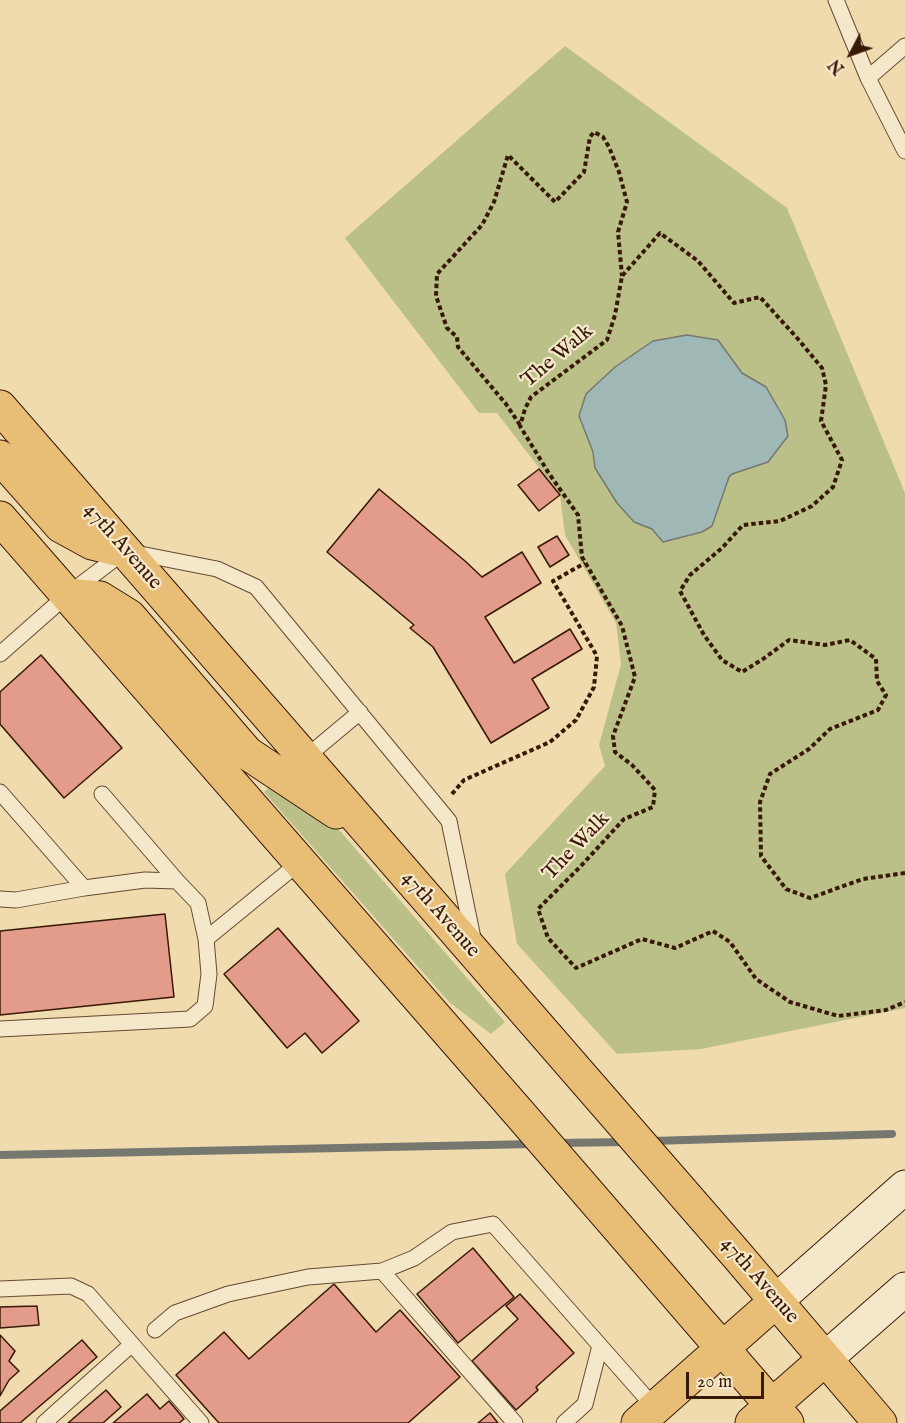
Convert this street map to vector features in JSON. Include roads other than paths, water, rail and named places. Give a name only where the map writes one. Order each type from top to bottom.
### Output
[{"type":"main road","name":"47th Avenue","points":[[0,407],[776,1301],[879,1423]]},
{"type":"main road","points":[[0,457],[61,526],[92,543],[125,551]]},
{"type":"main road","points":[[0,518],[722,1349],[770,1417],[825,1359],[905,1289]]},
{"type":"main road","points":[[67,595],[100,598],[129,616],[247,753],[371,835]]},
{"type":"main road","points":[[646,1416],[905,1187]]},
{"type":"lane","points":[[836,0],[868,78],[905,151]]},
{"type":"lane","points":[[868,78],[905,46]]},
{"type":"lane","points":[[0,654],[67,595],[125,551],[217,569],[256,587],[449,821],[477,958]]},
{"type":"lane","points":[[305,759],[360,712]]},
{"type":"lane","points":[[0,792],[84,888]]},
{"type":"lane","points":[[0,1029],[190,1019],[205,1006],[209,974],[206,939],[198,903],[102,794]]},
{"type":"lane","points":[[206,939],[300,862]]},
{"type":"lane","points":[[0,898],[16,900],[145,880],[177,881]]},
{"type":"lane","points":[[155,1330],[175,1313],[228,1294],[308,1277],[382,1270],[414,1258],[452,1232],[493,1224],[600,1346],[646,1416]]},
{"type":"lane","points":[[382,1270],[515,1423]]},
{"type":"lane","points":[[0,1290],[70,1286],[88,1294],[201,1423]]},
{"type":"lane","points":[[44,1423],[132,1344]]},
{"type":"lane","points":[[564,1423],[585,1404],[600,1346]]},
{"type":"water","points":[[687,335],[718,340],[742,373],[766,387],[785,420],[788,436],[768,462],[729,477],[712,526],[702,532],[663,542],[652,529],[634,522],[617,503],[595,468],[593,452],[579,416],[586,394],[615,367],[653,341]]},
{"type":"waterway","points":[[651,1141],[892,1134]]},
{"type":"waterway","points":[[558,1143],[627,1142]]},
{"type":"waterway","points":[[0,1155],[534,1144]]}]
